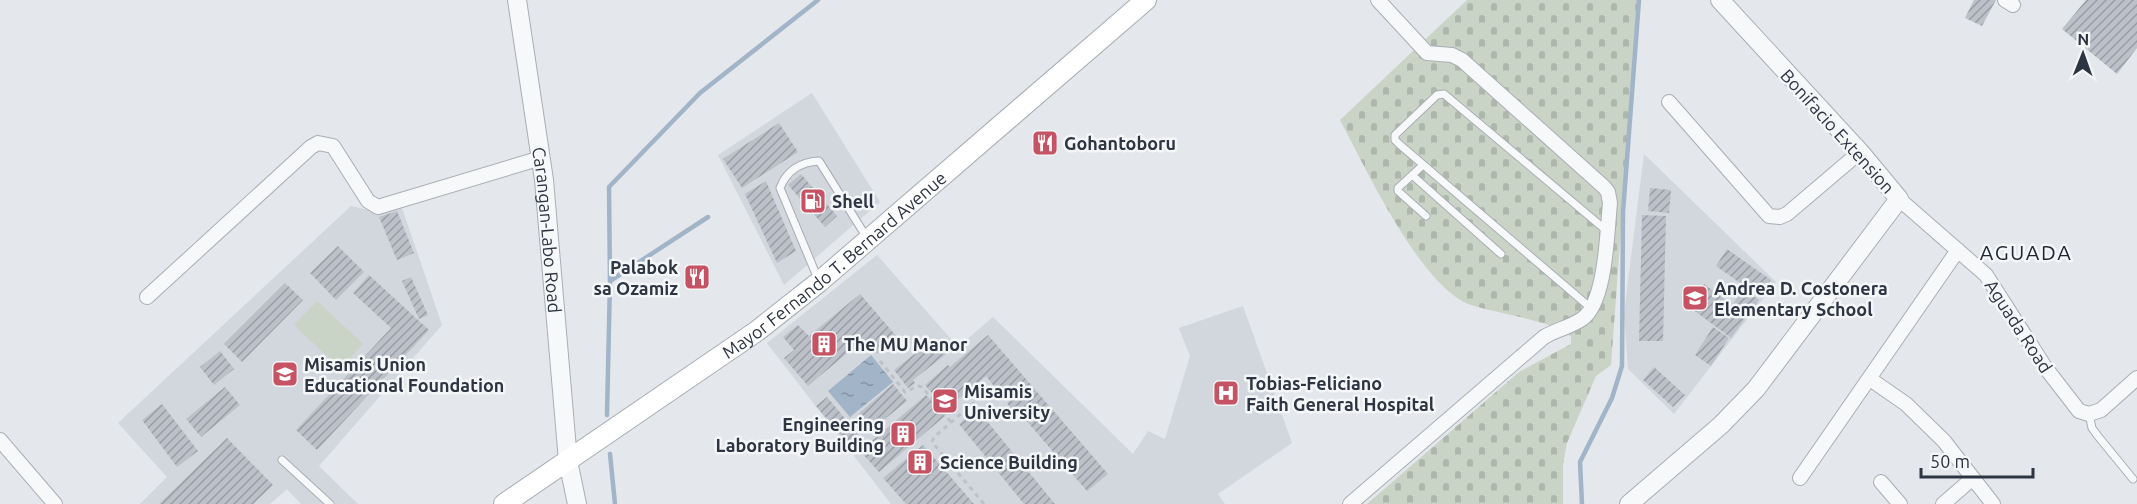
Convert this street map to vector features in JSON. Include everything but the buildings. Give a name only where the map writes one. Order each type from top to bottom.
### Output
[{"type":"main road","name":"Mayor Fernando T. Bernard Avenue","points":[[504,504],[749,337],[819,282],[1146,0]]},
{"type":"street","name":"Carangan-Labo Road","points":[[517,0],[541,158],[555,291],[568,461],[577,504]]},
{"type":"street","points":[[1350,504],[1544,337],[1582,319],[1592,309],[1599,294],[1610,203],[1608,192],[1604,188],[1462,60],[1452,55],[1432,54],[1423,50],[1378,0]]},
{"type":"street","name":"Bonifacio Extension","points":[[1629,504],[1744,403],[1899,199],[1860,152],[1720,0]]},
{"type":"street","points":[[1669,102],[1769,216],[1774,218],[1787,214],[1860,152]]},
{"type":"street","points":[[147,297],[318,143],[333,146],[368,201],[378,207],[541,158]]},
{"type":"street","name":"Aguada Road","points":[[1899,199],[1986,275],[2017,325],[2065,394],[2079,411],[2089,414]]},
{"type":"street","points":[[1800,478],[1958,250]]},
{"type":"street","points":[[2089,414],[2101,410],[2137,378]]},
{"type":"street","points":[[1870,379],[1906,404],[1926,422],[1944,441],[1993,504]]},
{"type":"street","points":[[0,440],[56,504]]},
{"type":"street","points":[[1943,504],[1973,478]]},
{"type":"street","points":[[1881,482],[1900,504]]},
{"type":"lane","points":[[1592,309],[1396,142],[1394,137],[1437,95],[1444,94],[1607,231]]},
{"type":"lane","points":[[819,282],[780,188],[786,175],[809,162],[819,161],[868,240]]},
{"type":"lane","points":[[1423,165],[1398,188],[1398,191],[1426,216]]},
{"type":"lane","points":[[1412,176],[1501,254]]},
{"type":"lane","points":[[2089,414],[2092,428],[2133,479]]},
{"type":"lane","points":[[282,460],[330,504]]},
{"type":"path","points":[[880,361],[905,392],[918,386],[922,387],[951,422]]},
{"type":"path","points":[[984,394],[934,437],[932,442],[984,504]]},
{"type":"shaded area","points":[[812,93],[880,202],[784,285],[718,155]]},
{"type":"shaded area","name":"Andrea D. Costonera Elementary School","points":[[1644,154],[1776,282],[1674,414],[1628,369],[1624,313]]},
{"type":"shaded area","name":"Misamis Union Educational Foundation","points":[[351,206],[373,211],[402,208],[442,325],[319,466],[358,504],[301,504],[287,489],[270,504],[140,504],[167,477],[118,423]]},
{"type":"shaded area","name":"Misamis University","points":[[877,255],[958,347],[993,317],[1133,454],[1148,431],[1165,439],[1190,356],[1179,328],[1243,306],[1292,443],[1218,494],[1225,504],[891,504],[767,343]]},
{"type":"green space","points":[[1467,0],[1638,0],[1611,365],[1596,376],[1567,443],[1563,464],[1563,504],[1367,504],[1519,372],[1571,344],[1571,337],[1552,326],[1471,305],[1452,294],[1433,275],[1396,224],[1340,120]]},
{"type":"green space","points":[[317,301],[363,344],[340,368],[294,325]]},
{"type":"water","points":[[871,355],[893,382],[850,417],[828,391]]},
{"type":"waterway","points":[[610,281],[609,187],[700,93],[818,0]]},
{"type":"waterway","points":[[1582,504],[1580,462],[1612,398],[1622,366],[1623,212],[1639,0]]},
{"type":"waterway","points":[[607,415],[610,281],[708,217]]},
{"type":"waterway","points":[[610,454],[615,504]]},
{"type":"place","name":"Gohantoboru","points":[[1045,143]]},
{"type":"place","name":"Shell","points":[[813,201]]},
{"type":"place","name":"Palabok sa Ozamiz","points":[[697,277]]},
{"type":"place","name":"Andrea D. Costonera Elementary School","points":[[1695,298]]},
{"type":"place","name":"The MU Manor","points":[[824,344]]},
{"type":"place","name":"Misamis Union Educational Foundation","points":[[285,374]]},
{"type":"place","name":"Tobias-Feliciano Faith General Hospital","points":[[1226,393]]},
{"type":"place","name":"Misamis University","points":[[945,401]]},
{"type":"place","name":"Engineering Laboratory Building","points":[[903,434]]},
{"type":"place","name":"Science Building","points":[[920,462]]},
{"type":"district","name":"AGUADA","points":[[2026,252]]}]
